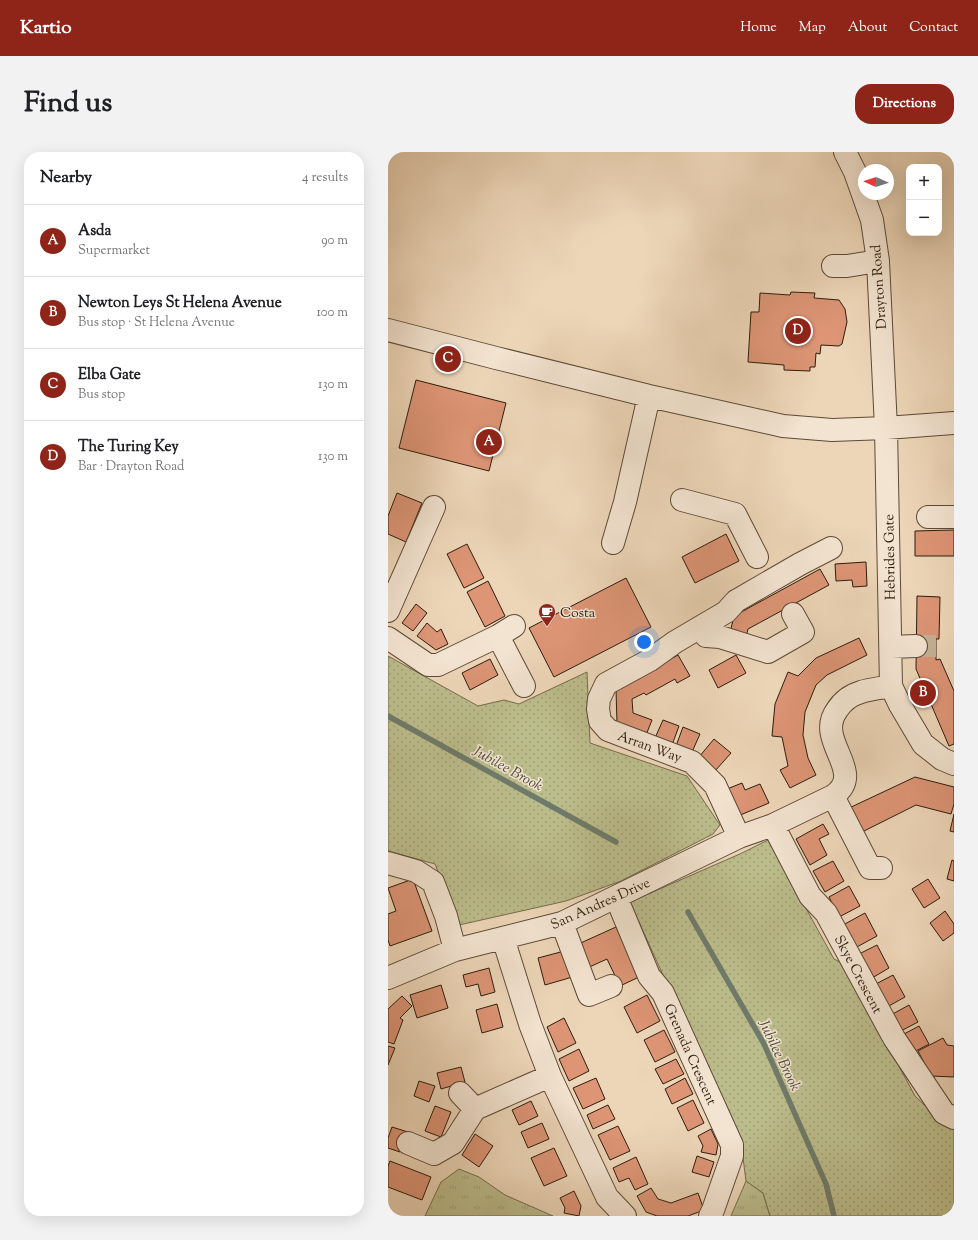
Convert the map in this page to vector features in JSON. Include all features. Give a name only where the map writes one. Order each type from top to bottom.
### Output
[{"type":"street","name":"Drayton Road","points":[[845,152],[855,172],[872,220],[878,261],[886,428]]},
{"type":"street","points":[[833,266],[847,266],[878,261]]},
{"type":"street","points":[[388,330],[649,396],[783,426],[832,430],[954,423]]},
{"type":"street","points":[[613,543],[628,488],[649,396]]},
{"type":"street","name":"Hebrides Gate","points":[[886,428],[891,686]]},
{"type":"street","points":[[682,500],[735,514],[757,558]]},
{"type":"street","points":[[388,611],[434,506]]},
{"type":"street","points":[[928,517],[954,517]]},
{"type":"street","name":"Arran Way","points":[[739,837],[715,785],[692,762],[608,730],[600,721],[598,709],[599,699],[606,684],[650,660],[675,642],[708,639],[726,612],[736,601],[831,548]]},
{"type":"street","points":[[708,639],[720,637],[768,652],[803,632],[793,614]]},
{"type":"street","points":[[388,638],[428,665],[438,665],[506,631],[524,686]]},
{"type":"street","points":[[891,647],[916,646]]},
{"type":"street","points":[[881,868],[870,868],[833,796],[845,782],[845,769],[835,748],[830,730],[833,715],[842,702],[861,692],[891,686],[900,705],[923,744],[942,759],[954,764]]},
{"type":"street","name":"San Andres Drive","points":[[388,978],[455,950],[562,923],[739,837],[773,825],[833,796]]},
{"type":"street","name":"Skye Crescent","points":[[773,825],[810,896],[826,913],[894,1038],[944,1113],[954,1118]]},
{"type":"street","points":[[388,863],[416,871],[433,882],[446,916],[455,950]]},
{"type":"street","name":"Grenada Crescent","points":[[616,897],[649,976],[663,992],[732,1145],[732,1156],[710,1216]]},
{"type":"street","points":[[562,923],[589,996],[611,986]]},
{"type":"street","points":[[503,938],[530,1024],[550,1076],[607,1197],[625,1216]]},
{"type":"street","points":[[408,1143],[434,1154],[453,1143],[475,1109],[550,1076]]},
{"type":"street","points":[[460,1093],[475,1109]]},
{"type":"green space","points":[[388,656],[478,706],[504,700],[519,704],[587,672],[590,743],[687,776],[720,825],[713,834],[621,881],[566,901],[459,925],[435,864],[388,851]]},
{"type":"green space","points":[[768,840],[834,959],[844,964],[915,1096],[943,1123],[954,1129],[954,1216],[770,1216],[763,1193],[746,1181],[742,1150],[630,902],[742,853]]},
{"type":"green space","points":[[459,1169],[479,1177],[505,1195],[553,1216],[425,1216],[441,1182]]},
{"type":"green space","points":[[746,1181],[763,1193],[770,1216],[731,1216]]},
{"type":"building","points":[[791,292],[815,293],[814,298],[839,300],[845,309],[847,322],[842,344],[839,346],[821,345],[820,354],[816,353],[815,367],[810,367],[810,371],[784,370],[784,365],[748,362],[751,312],[759,312],[760,293],[790,295]]},
{"type":"building","points":[[416,380],[506,403],[489,471],[399,448]]},
{"type":"building","points":[[397,493],[422,503],[406,542],[388,534],[388,516]]},
{"type":"building","points":[[954,530],[954,556],[915,556],[915,531]]},
{"type":"building","points":[[726,534],[739,561],[695,583],[682,557]]},
{"type":"building","points":[[467,544],[484,578],[464,588],[447,554]]},
{"type":"building","points":[[866,562],[867,586],[853,587],[852,580],[836,581],[835,564]]},
{"type":"building","points":[[820,569],[829,585],[748,629],[745,641],[729,637],[734,616]]},
{"type":"building","points":[[626,578],[651,627],[554,677],[529,628]]},
{"type":"building","points":[[488,581],[505,616],[485,627],[467,592]]},
{"type":"building","points":[[917,596],[940,597],[939,639],[936,639],[936,660],[940,659],[954,691],[954,744],[949,746],[916,669]]},
{"type":"building","points":[[416,604],[427,613],[413,631],[402,623]]},
{"type":"building","points":[[427,623],[437,632],[441,629],[448,644],[436,650],[417,636]]},
{"type":"building","points":[[859,638],[867,655],[827,675],[816,685],[805,712],[803,735],[808,758],[816,775],[790,788],[780,770],[788,766],[782,737],[772,736],[775,704],[788,672],[798,676],[816,658]]},
{"type":"building","points":[[678,655],[690,676],[677,683],[675,679],[646,695],[644,693],[632,699],[633,713],[652,720],[646,735],[617,724],[616,689]]},
{"type":"building","points":[[736,655],[746,673],[718,688],[709,670]]},
{"type":"building","points":[[490,659],[498,675],[470,690],[462,673]]},
{"type":"building","points":[[663,720],[679,726],[672,745],[655,738]]},
{"type":"building","points":[[683,727],[700,734],[692,752],[676,746]]},
{"type":"building","points":[[714,739],[731,753],[715,771],[699,757]]},
{"type":"building","points":[[915,777],[954,787],[954,804],[951,814],[916,805],[858,834],[847,809]]},
{"type":"building","points":[[742,783],[745,790],[760,784],[769,803],[738,816],[727,789]]},
{"type":"building","points":[[954,814],[954,832],[950,831]]},
{"type":"building","points":[[823,824],[829,834],[819,839],[827,855],[810,865],[796,839]]},
{"type":"building","points":[[952,860],[954,861],[954,881],[947,879]]},
{"type":"building","points":[[833,861],[844,881],[825,892],[813,871]]},
{"type":"building","points":[[413,879],[432,931],[390,946],[388,940],[388,914],[396,911],[388,888]]},
{"type":"building","points":[[928,879],[940,898],[924,908],[912,889]]},
{"type":"building","points":[[849,886],[860,906],[839,917],[829,897]]},
{"type":"building","points":[[945,911],[954,924],[954,933],[943,941],[930,923]]},
{"type":"building","points":[[865,913],[877,936],[855,948],[843,925]]},
{"type":"building","points":[[616,927],[639,977],[620,986],[607,959],[585,969],[574,946]]},
{"type":"building","points":[[877,945],[889,968],[872,978],[859,954]]},
{"type":"building","points":[[568,950],[576,976],[545,985],[538,958]]},
{"type":"building","points":[[489,968],[495,992],[481,996],[478,984],[466,987],[463,975]]},
{"type":"building","points":[[893,975],[905,997],[887,1007],[874,985]]},
{"type":"building","points":[[441,985],[448,1008],[417,1018],[410,995]]},
{"type":"building","points":[[647,995],[660,1021],[637,1033],[624,1007]]},
{"type":"building","points":[[402,996],[412,1006],[400,1018],[403,1020],[394,1044],[388,1042],[388,1009]]},
{"type":"building","points":[[497,1004],[503,1027],[482,1033],[476,1010]]},
{"type":"building","points":[[909,1005],[918,1022],[899,1032],[891,1015]]},
{"type":"building","points":[[564,1018],[576,1043],[558,1052],[547,1027]]},
{"type":"building","points":[[919,1026],[929,1044],[914,1052],[904,1034]]},
{"type":"building","points":[[664,1030],[675,1052],[655,1062],[644,1040]]},
{"type":"building","points":[[943,1038],[947,1045],[954,1046],[954,1077],[931,1076],[918,1051]]},
{"type":"building","points":[[388,1046],[395,1048],[388,1065]]},
{"type":"building","points":[[579,1049],[589,1071],[569,1081],[559,1059]]},
{"type":"building","points":[[676,1059],[684,1074],[663,1084],[655,1069]]},
{"type":"building","points":[[461,1067],[465,1082],[441,1089],[437,1073]]},
{"type":"building","points":[[596,1078],[605,1099],[583,1109],[573,1088]]},
{"type":"building","points":[[685,1078],[693,1094],[672,1104],[665,1089]]},
{"type":"building","points":[[419,1081],[435,1086],[429,1102],[414,1096]]},
{"type":"building","points":[[693,1100],[704,1123],[688,1131],[677,1108]]},
{"type":"building","points":[[531,1101],[538,1116],[519,1125],[512,1110]]},
{"type":"building","points":[[608,1105],[615,1119],[593,1129],[587,1115]]},
{"type":"building","points":[[435,1106],[451,1112],[441,1137],[425,1131]]},
{"type":"building","points":[[542,1123],[549,1139],[528,1148],[521,1132]]},
{"type":"building","points":[[618,1126],[630,1151],[610,1160],[598,1135]]},
{"type":"building","points":[[392,1127],[408,1132],[400,1152],[388,1148],[388,1138]]},
{"type":"building","points":[[711,1129],[718,1144],[716,1155],[701,1152],[703,1146],[698,1136]]},
{"type":"building","points":[[475,1134],[493,1146],[479,1167],[462,1155]]},
{"type":"building","points":[[554,1148],[567,1176],[544,1186],[531,1158]]},
{"type":"building","points":[[697,1156],[714,1162],[709,1177],[692,1172]]},
{"type":"building","points":[[636,1157],[648,1184],[635,1190],[629,1178],[619,1182],[613,1168]]},
{"type":"building","points":[[390,1161],[431,1177],[422,1200],[388,1187],[388,1166]]},
{"type":"building","points":[[651,1188],[658,1199],[671,1203],[698,1193],[704,1210],[688,1216],[657,1216],[646,1212],[637,1196]]},
{"type":"building","points":[[574,1191],[581,1206],[579,1216],[564,1213],[565,1208],[560,1198]]},
{"type":"waterway","name":"Jubilee Brook","points":[[388,716],[616,842]]},
{"type":"waterway","name":"Jubilee Brook","points":[[688,912],[764,1044],[826,1184],[834,1216]]},
{"type":"tunnel","points":[[916,646],[936,646]]},
{"type":"place","name":"The Turing Key","points":[[798,331]]},
{"type":"place","name":"Elba Gate","points":[[448,359]]},
{"type":"place","name":"Asda","points":[[489,442]]},
{"type":"place","name":"Costa","points":[[547,627]]},
{"type":"place","name":"Newton Leys St Helena Avenue","points":[[923,693]]}]
